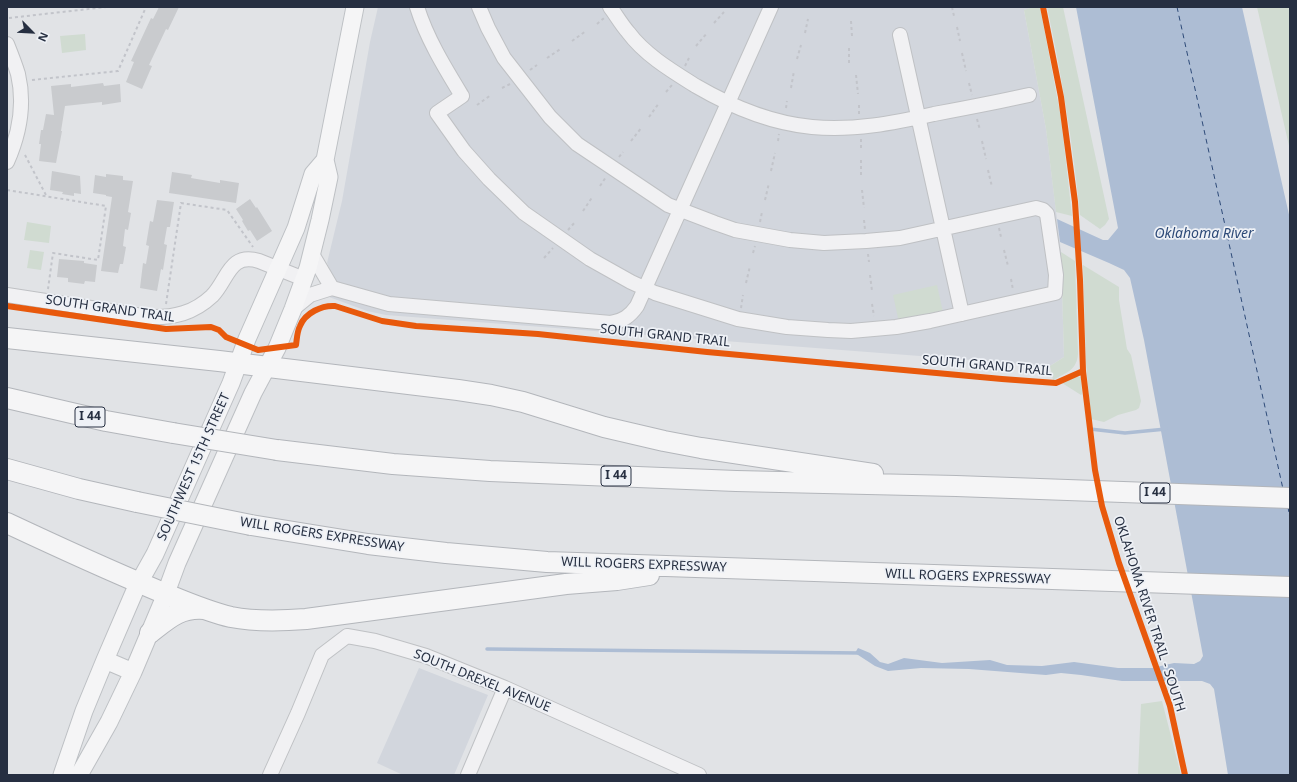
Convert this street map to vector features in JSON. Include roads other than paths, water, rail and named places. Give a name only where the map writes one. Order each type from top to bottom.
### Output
[{"type":"highway","points":[[7,338],[238,363],[491,395],[523,402],[619,431],[664,441],[956,486]]},
{"type":"highway","name":"I 44","points":[[7,398],[106,421],[172,433],[277,450],[393,464],[490,471],[736,481],[956,486],[1290,498]]},
{"type":"highway","name":"WILL ROGERS EXPRESSWAY","points":[[7,469],[79,489],[251,525],[368,544],[453,554],[547,562],[1290,587]]},
{"type":"highway","points":[[7,523],[166,594],[230,617],[256,620],[291,620],[566,584],[617,580],[696,567]]},
{"type":"highway","points":[[150,633],[170,617],[182,611],[194,608],[206,609]]},
{"type":"main road","name":"SOUTHWEST 15TH STREET","points":[[79,775],[133,672],[166,594],[180,556],[253,393],[277,348],[304,279],[312,254],[329,177],[325,160],[355,7]]},
{"type":"main road","name":"SOUTHWEST 15TH STREET","points":[[62,775],[84,711],[105,660],[139,582],[155,554],[231,383],[247,338],[296,228],[313,174],[325,160]]},
{"type":"main road","points":[[105,660],[133,672]]},
{"type":"street","points":[[417,7],[420,18],[442,62],[462,96],[437,113],[464,151],[488,179],[524,213],[590,259],[645,289],[738,319],[787,328],[851,331],[896,327],[1055,293],[1056,275],[1047,214],[1036,208],[900,238],[824,243],[790,240],[735,230],[668,204],[576,144],[550,117],[504,58],[479,7]]},
{"type":"street","points":[[610,7],[628,33],[649,53],[679,75],[718,99],[760,116],[811,127],[837,128],[888,124],[1029,95]]},
{"type":"street","points":[[293,309],[310,295],[332,288],[389,304],[611,323],[620,322],[627,318],[633,311],[645,289],[771,7]]},
{"type":"street","points":[[900,35],[962,314]]},
{"type":"street","points":[[7,44],[18,76],[21,102],[18,129],[7,162]]},
{"type":"street","points":[[312,254],[332,288]]},
{"type":"street","points":[[7,295],[149,317],[171,317],[191,310],[205,301],[216,291],[233,266],[239,261],[253,259],[304,279]]},
{"type":"street","name":"SOUTH DREXEL AVENUE","points":[[270,775],[322,655],[347,636],[375,641],[426,656],[505,688],[669,769],[699,775]]},
{"type":"street","points":[[468,775],[505,688]]},
{"type":"water","name":"Oklahoma River","points":[[1076,7],[1242,7],[1290,219],[1290,775],[1228,775],[1214,689],[1210,684],[1202,681],[1122,681],[1061,673],[1046,675],[969,669],[921,668],[888,671],[875,666],[855,653],[858,648],[870,653],[880,662],[888,664],[904,658],[942,663],[990,660],[1007,665],[1042,666],[1074,662],[1118,668],[1152,668],[1174,663],[1194,664],[1200,661],[1203,656],[1144,340],[1130,278],[1124,270],[1060,242],[1057,219],[1103,240],[1108,240],[1118,228]]},
{"type":"waterway","points":[[1090,429],[1125,433],[1166,429]]},
{"type":"waterway","points":[[487,649],[860,653]]}]
